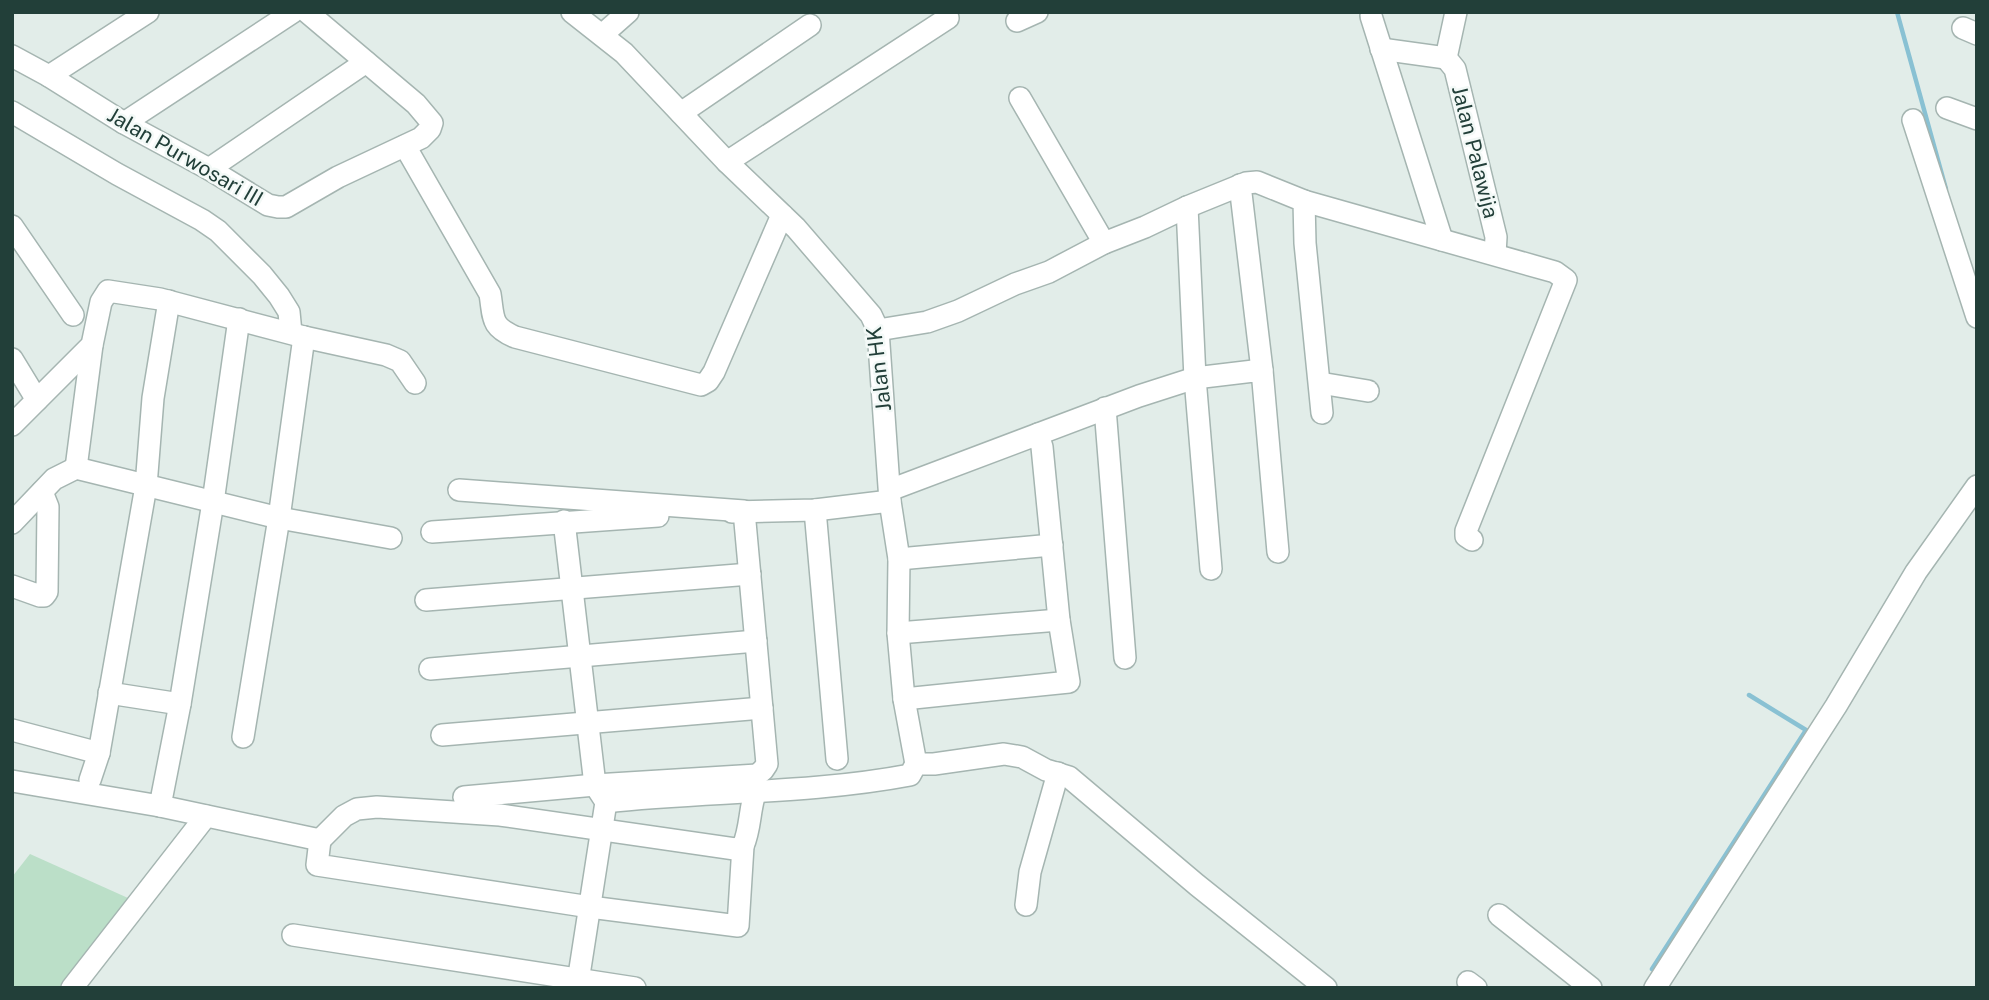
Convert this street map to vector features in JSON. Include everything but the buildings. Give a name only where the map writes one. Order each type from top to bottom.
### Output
[{"type":"street","points":[[49,76],[148,12]]},
{"type":"street","points":[[124,123],[293,12]]},
{"type":"street","name":"Jalan Purwosari III","points":[[12,57],[268,205],[286,207],[338,177],[421,138],[432,123],[416,104],[306,12]]},
{"type":"street","name":"Jalan HK","points":[[572,12],[624,53],[727,162],[819,253],[872,315],[878,330],[890,495],[899,559],[898,633],[904,699],[916,764]]},
{"type":"street","points":[[602,35],[628,12]]},
{"type":"street","name":"Jalan Palawija","points":[[1456,12],[1446,58],[1455,69],[1464,100],[1496,237],[1495,254]]},
{"type":"street","points":[[1371,16],[1442,240]]},
{"type":"street","points":[[727,162],[948,18]]},
{"type":"street","points":[[681,113],[810,25]]},
{"type":"street","points":[[1381,49],[1446,58]]},
{"type":"street","points":[[209,169],[366,62]]},
{"type":"street","points":[[1020,98],[1104,243]]},
{"type":"street","points":[[1947,108],[1976,122]]},
{"type":"street","points":[[12,112],[218,231],[279,296],[298,335],[279,518],[243,737]]},
{"type":"street","points":[[1913,120],[1977,317]]},
{"type":"street","points":[[405,146],[490,294],[499,329],[515,337],[701,385],[708,381],[714,372],[782,215]]},
{"type":"street","points":[[878,330],[928,322],[958,311],[1066,264],[1104,243],[1146,228],[1187,207],[1240,185],[1257,182],[1304,201],[1559,274],[1566,280],[1466,531],[1466,536],[1472,540]]},
{"type":"street","points":[[1240,185],[1262,370],[1278,552]]},
{"type":"street","points":[[1304,201],[1304,243],[1322,413]]},
{"type":"street","points":[[1187,207],[1195,378],[1210,569]]},
{"type":"street","points":[[12,226],[73,315]]},
{"type":"street","points":[[76,468],[92,345],[102,302],[108,291],[169,302],[386,355],[400,361],[415,383]]},
{"type":"street","points":[[90,779],[99,753],[146,486],[153,398],[169,302]]},
{"type":"street","points":[[160,806],[180,704],[213,502],[239,319]]},
{"type":"street","points":[[12,425],[92,345]]},
{"type":"street","points":[[12,359],[37,400]]},
{"type":"street","points":[[432,532],[564,521],[744,511],[815,510],[890,495],[1105,408],[1195,378],[1262,370]]},
{"type":"street","points":[[1320,383],[1368,390]]},
{"type":"street","points":[[1105,408],[1125,658]]},
{"type":"street","points":[[904,699],[1069,682],[1059,620],[1042,447],[1038,434]]},
{"type":"street","points":[[12,523],[54,479],[76,468],[279,518],[391,538]]},
{"type":"street","points":[[1655,988],[1829,717],[1916,572],[1977,486]]},
{"type":"street","points":[[459,491],[744,511]]},
{"type":"street","points":[[12,586],[40,596],[47,592],[48,508],[42,492]]},
{"type":"street","points":[[815,510],[837,759]]},
{"type":"street","points":[[600,793],[757,775],[767,764],[744,511]]},
{"type":"street","points":[[564,521],[586,722],[600,793],[602,831],[577,984]]},
{"type":"street","points":[[899,559],[1052,545]]},
{"type":"street","points":[[426,600],[750,574]]},
{"type":"street","points":[[898,633],[1059,620]]},
{"type":"street","points":[[430,669],[756,641]]},
{"type":"street","points":[[109,693],[180,704]]},
{"type":"street","points":[[442,735],[762,708]]},
{"type":"street","points":[[12,730],[99,753]]},
{"type":"street","points":[[464,797],[756,790],[881,781],[910,775],[916,764],[1004,754],[1022,757],[1046,770],[1069,777],[1197,885],[1326,988]]},
{"type":"street","points":[[1026,905],[1030,872],[1058,773]]},
{"type":"street","points":[[12,781],[160,806],[320,840]]},
{"type":"street","points":[[743,846],[735,849],[500,815],[377,807],[357,809],[344,816],[320,840],[317,865],[590,907],[738,926],[743,846],[748,834],[751,803],[756,790]]},
{"type":"street","points":[[72,988],[206,816]]},
{"type":"street","points":[[1499,915],[1591,988]]},
{"type":"street","points":[[293,934],[577,984],[635,988]]},
{"type":"green space","points":[[30,854],[128,898],[59,988],[12,988],[12,877]]},
{"type":"waterway","points":[[1897,12],[1946,189]]},
{"type":"waterway","points":[[1652,969],[1806,730],[1749,695]]}]
